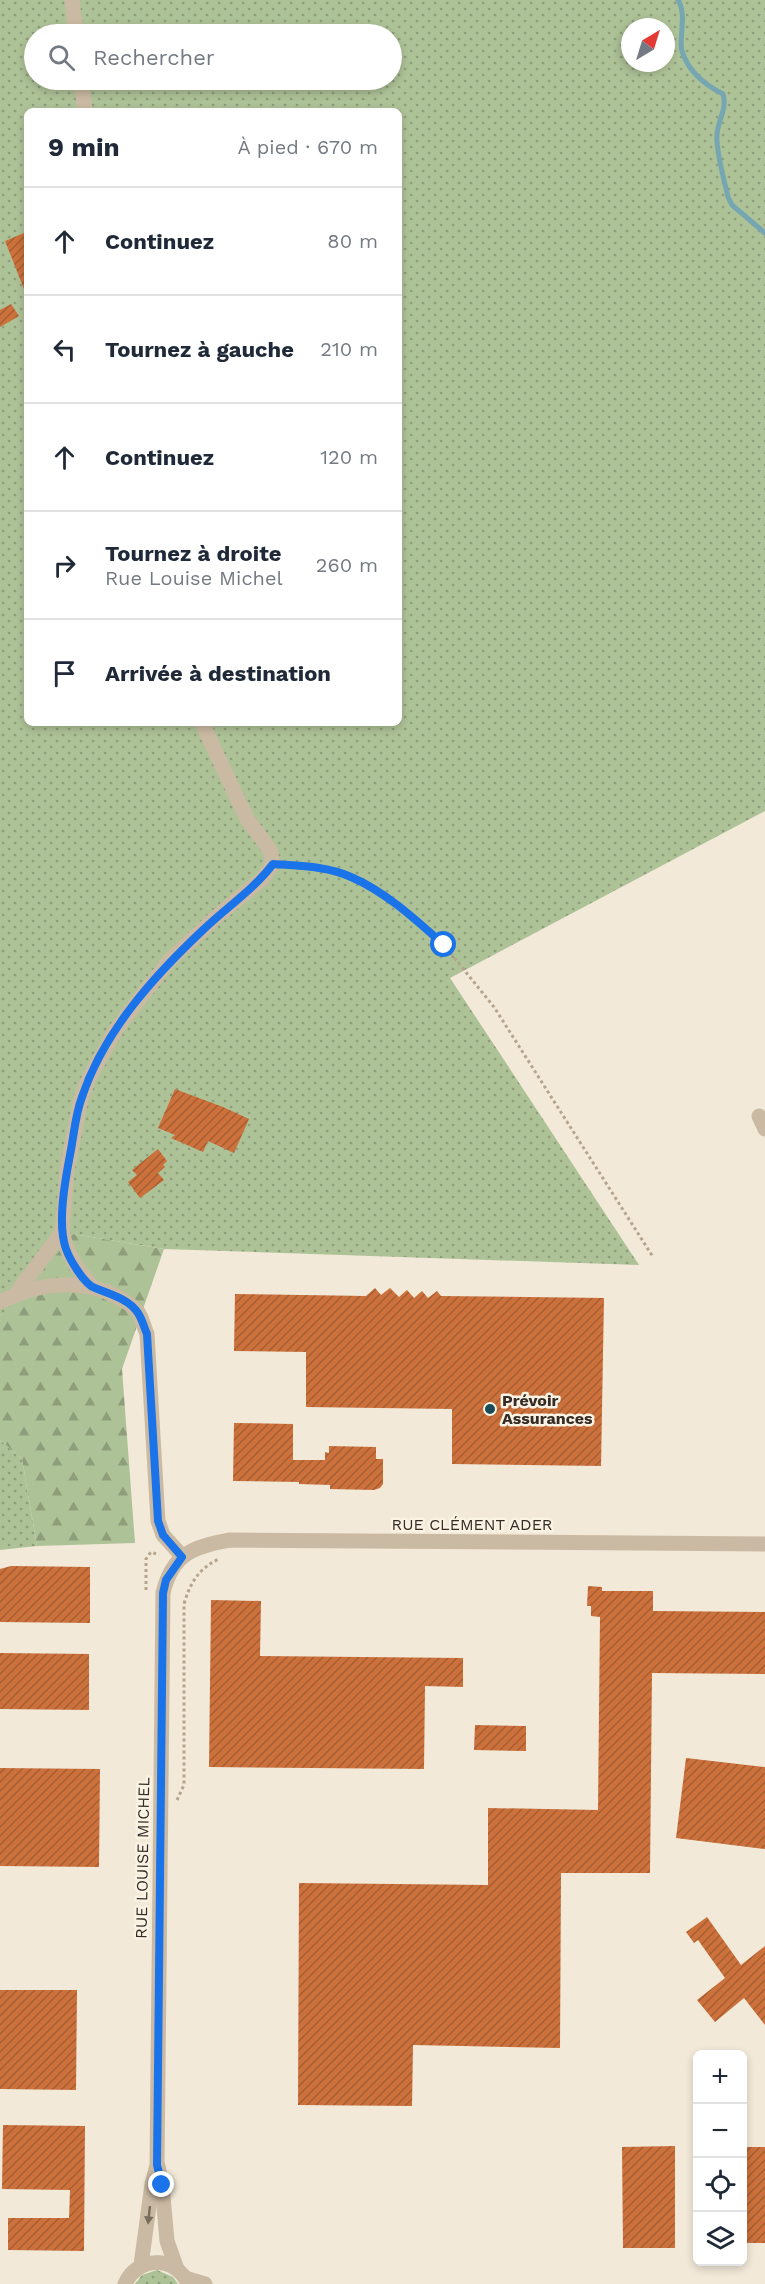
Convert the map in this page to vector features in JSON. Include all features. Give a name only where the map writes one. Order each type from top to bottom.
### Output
[{"type":"street","points":[[72,0],[75,24]]},
{"type":"street","points":[[82,90],[85,108]]},
{"type":"street","points":[[94,1288],[75,1268],[66,1250],[62,1232],[67,1170],[81,1098],[90,1076],[117,1028],[170,962],[262,879],[273,864],[270,850],[247,819],[203,726]]},
{"type":"street","points":[[15,1295],[62,1232]]},
{"type":"street","points":[[0,1302],[15,1295],[70,1284],[103,1290],[124,1301],[138,1312],[147,1334],[158,1521],[163,1535],[180,1559]]},
{"type":"street","name":"RUE CLÉMENT ADER","points":[[180,1559],[193,1549],[230,1540],[765,1544]]},
{"type":"street","name":"RUE LOUISE MICHEL","points":[[141,2265],[152,2184],[157,2165],[163,1593],[166,1580],[180,1559]]},
{"type":"street","name":"RUE LOUISE MICHEL","points":[[157,2165],[162,2185],[167,2241],[184,2277]]},
{"type":"street","points":[[122,2283],[141,2265],[160,2262],[184,2277],[205,2284]]},
{"type":"path","points":[[273,864],[312,866],[350,877],[392,901],[444,945],[494,1007],[653,1257]]},
{"type":"path","points":[[146,1595],[147,1559],[151,1552],[180,1559]]},
{"type":"path","points":[[160,1812],[178,1798],[184,1785],[184,1604],[190,1585],[213,1562],[220,1559]]},
{"type":"green space","points":[[0,0],[765,0],[765,811],[450,978],[639,1265],[164,1249],[73,1234],[9,1313],[0,1315]]},
{"type":"green space","points":[[73,1234],[164,1249],[122,1369],[135,1543],[37,1546],[22,1459],[0,1440],[0,1315],[9,1312]]},
{"type":"green space","points":[[0,1440],[22,1459],[37,1546],[0,1550]]},
{"type":"green space","points":[[157,2270],[173,2277],[178,2284],[135,2284],[142,2275]]},
{"type":"building","points":[[24,233],[24,289],[5,241]]},
{"type":"building","points":[[11,304],[19,316],[0,327],[0,310]]},
{"type":"building","points":[[175,1089],[249,1119],[234,1153],[208,1141],[203,1152],[171,1138],[175,1135],[158,1128]]},
{"type":"building","points":[[158,1149],[167,1161],[163,1165],[165,1167],[158,1173],[164,1180],[140,1198],[128,1182],[137,1175],[132,1170]]},
{"type":"building","points":[[375,1288],[381,1295],[390,1288],[399,1297],[407,1290],[414,1298],[422,1291],[428,1298],[437,1291],[441,1296],[604,1298],[601,1466],[452,1464],[452,1409],[306,1407],[306,1352],[234,1351],[235,1294],[366,1296]]},
{"type":"building","points":[[234,1423],[293,1424],[293,1460],[325,1460],[325,1452],[329,1453],[329,1446],[376,1447],[376,1459],[383,1459],[383,1484],[374,1490],[330,1489],[330,1485],[299,1484],[299,1482],[233,1481]]},
{"type":"building","points":[[11,1566],[90,1567],[90,1623],[0,1622],[0,1569]]},
{"type":"building","points":[[588,1586],[602,1587],[602,1591],[653,1591],[653,1611],[765,1612],[765,1674],[652,1673],[650,1873],[561,1873],[560,2048],[413,2045],[412,2106],[298,2105],[299,1883],[488,1885],[488,1808],[598,1810],[600,1617],[591,1616],[591,1606],[587,1606]]},
{"type":"building","points":[[211,1600],[261,1601],[260,1656],[463,1658],[463,1687],[425,1686],[424,1769],[209,1767]]},
{"type":"building","points":[[0,1653],[89,1654],[89,1710],[0,1709]]},
{"type":"building","points":[[475,1725],[526,1726],[526,1751],[474,1750]]},
{"type":"building","points":[[686,1758],[765,1767],[765,1849],[676,1838]]},
{"type":"building","points":[[0,1768],[100,1769],[99,1867],[0,1866]]},
{"type":"building","points":[[707,1917],[741,1965],[765,1946],[765,2025],[744,1998],[715,2022],[697,2000],[725,1978],[698,1940],[694,1943],[686,1932]]},
{"type":"building","points":[[0,1990],[77,1990],[76,2090],[0,2089]]},
{"type":"building","points":[[3,2125],[85,2126],[84,2251],[8,2250],[8,2218],[69,2218],[70,2190],[2,2189]]},
{"type":"building","points":[[675,2146],[675,2248],[623,2248],[622,2147]]},
{"type":"building","points":[[747,2147],[765,2147],[765,2243],[747,2243]]},
{"type":"waterway","points":[[678,0],[682,13],[681,45],[688,65],[698,77],[723,94],[724,106],[717,141],[728,197],[732,205],[765,233]]},
{"type":"place","name":"Prévoir Assurances","points":[[490,1409]]},
{"type":"route","points":[[162,2185],[157,2165],[163,1593],[166,1580],[182,1557],[163,1535],[158,1521],[147,1334],[138,1312],[124,1301],[94,1288],[75,1268],[66,1250],[62,1232],[67,1170],[81,1098],[90,1076],[117,1028],[151,983],[214,919],[262,879],[273,864],[312,866],[350,877],[392,901],[444,945]]}]
